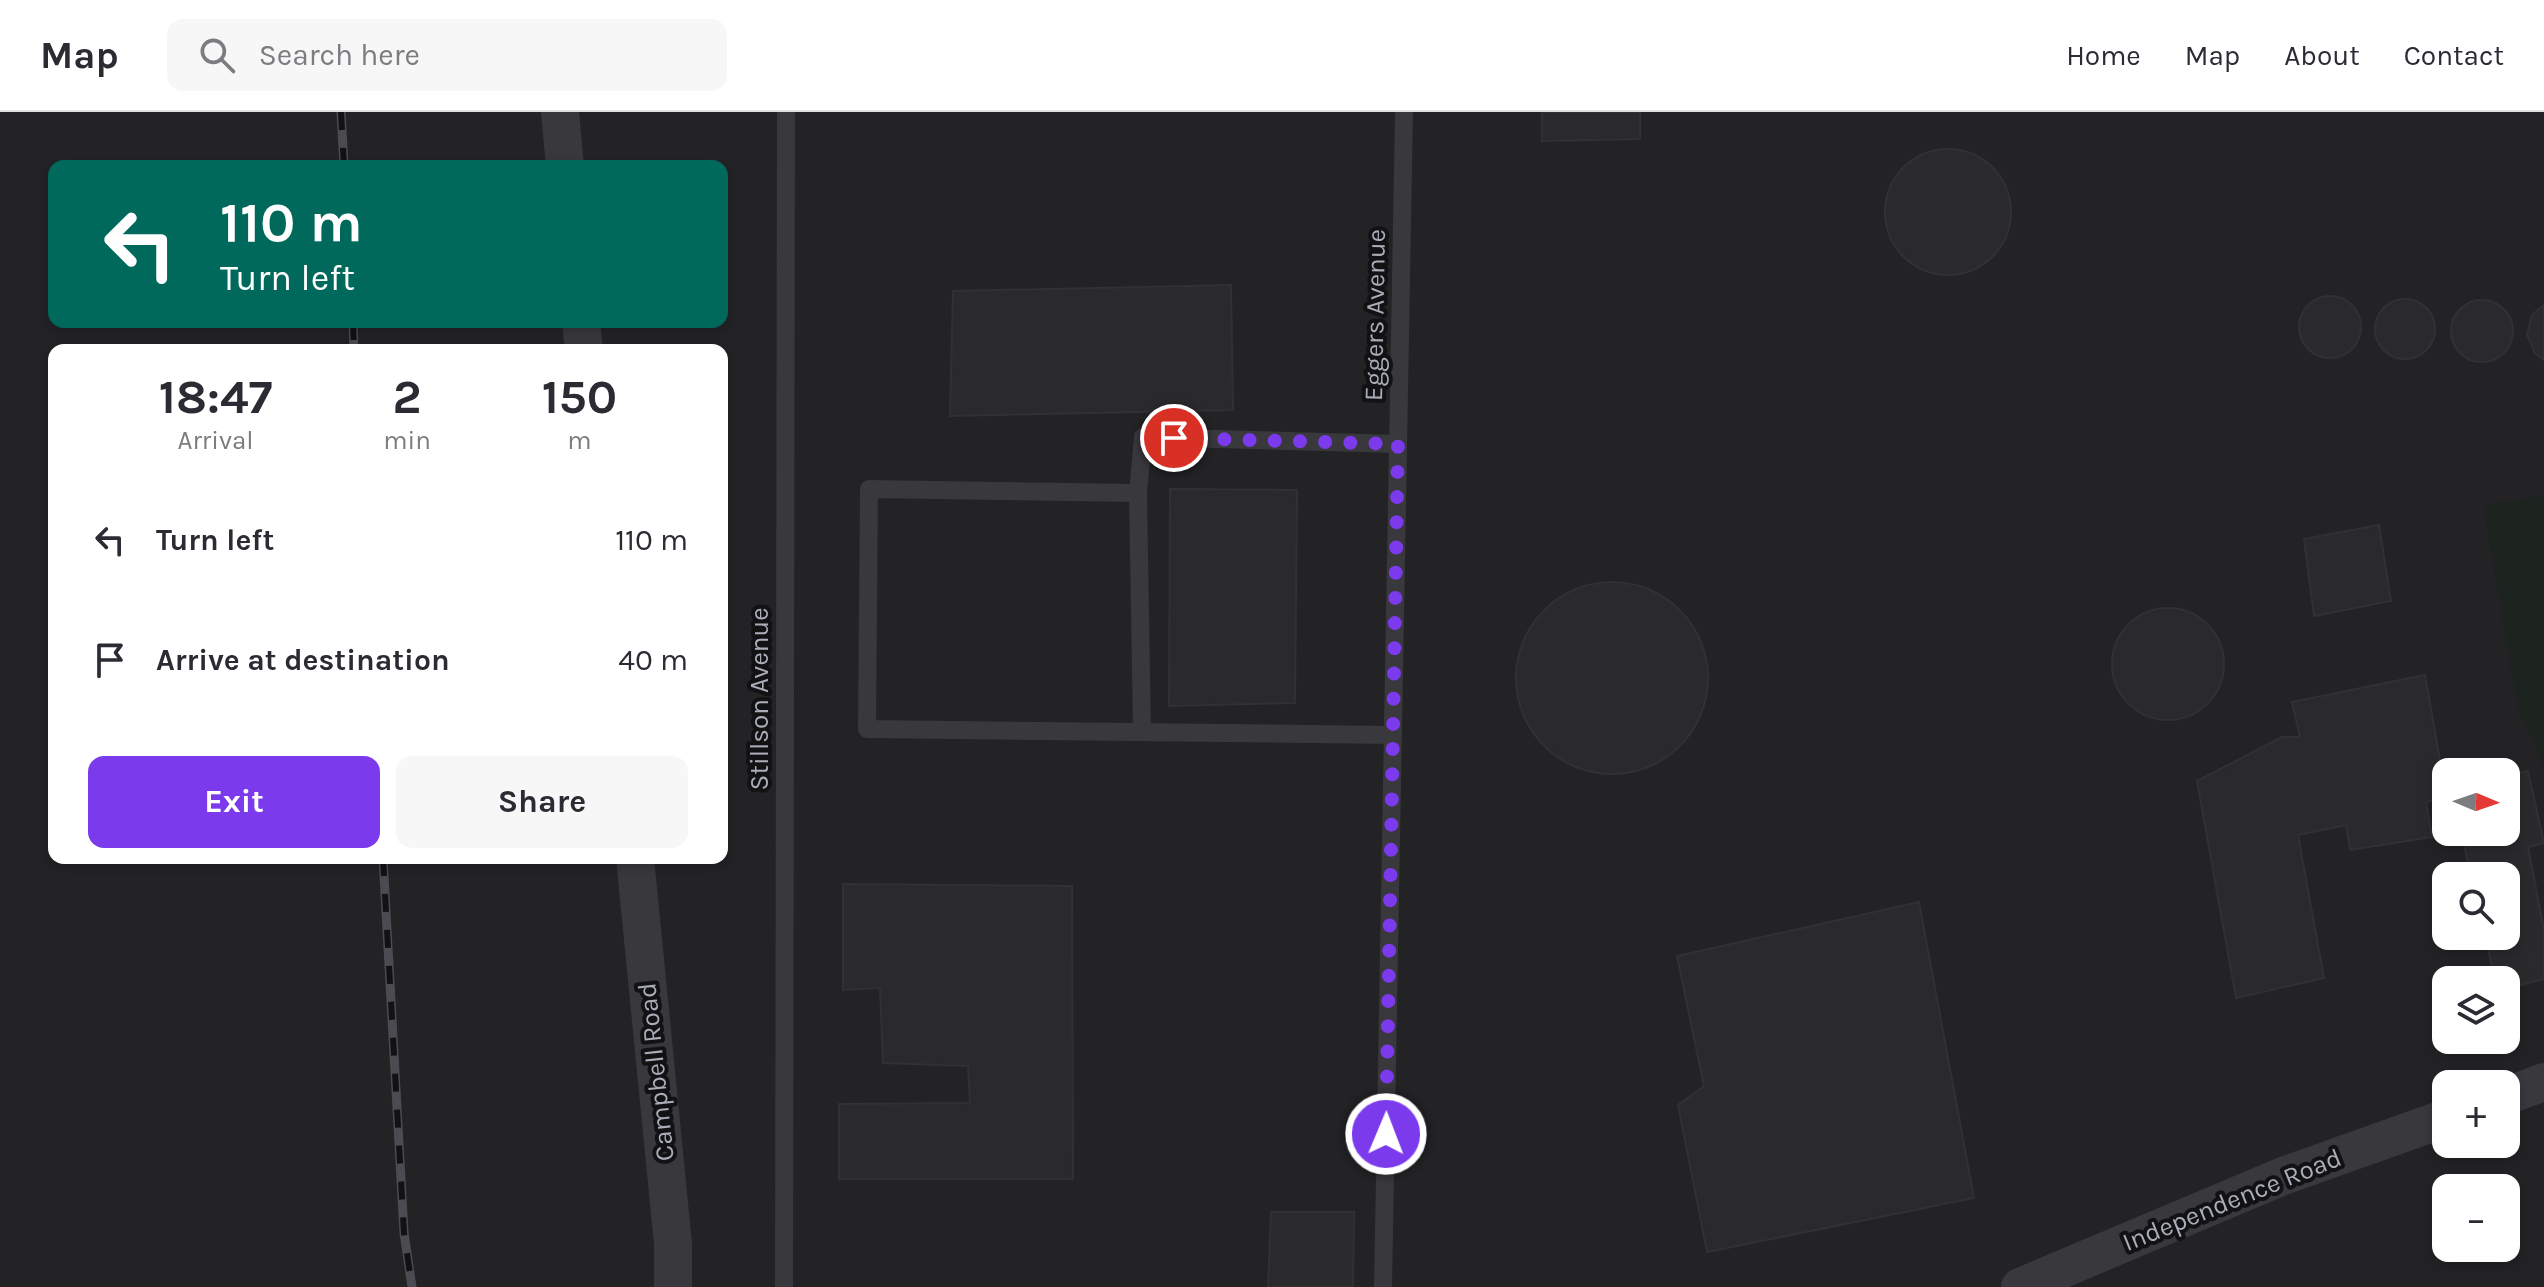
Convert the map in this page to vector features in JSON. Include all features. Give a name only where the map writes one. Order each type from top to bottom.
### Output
[{"type":"street","points":[[560,112],[564,160]]},
{"type":"street","name":"Campbell Road","points":[[636,864],[673,1244],[673,1287]]},
{"type":"street","points":[[2520,1091],[2544,1082]]},
{"type":"street","name":"Independence Road","points":[[2020,1287],[2283,1176],[2432,1123]]},
{"type":"lane","name":"Stillson Avenue","points":[[784,1287],[786,112]]},
{"type":"lane","name":"Eggers Avenue","points":[[1383,1287],[1404,112]]},
{"type":"lane","points":[[1142,732],[1138,493],[1143,437],[1398,444]]},
{"type":"lane","points":[[1138,493],[869,489],[867,729],[1393,735]]},
{"type":"shaded area","points":[[0,112],[2544,112],[2544,1287],[0,1287]]},
{"type":"shaded area","points":[[2544,496],[2544,766],[2518,708],[2484,505]]},
{"type":"building","points":[[1542,112],[1640,112],[1640,139],[1542,141]]},
{"type":"building","points":[[1948,149],[1972,154],[1992,168],[2006,188],[2011,212],[2006,236],[1992,256],[1972,270],[1948,275],[1924,270],[1904,256],[1890,236],[1885,212],[1890,188],[1904,168],[1924,154]]},
{"type":"building","points":[[1231,285],[1233,410],[950,416],[953,291]]},
{"type":"building","points":[[2330,296],[2352,305],[2361,327],[2352,349],[2330,358],[2308,349],[2299,327],[2308,305]]},
{"type":"building","points":[[2405,299],[2416,301],[2426,308],[2433,318],[2433,340],[2426,350],[2416,357],[2405,359],[2394,357],[2384,350],[2377,340],[2375,329],[2377,318],[2384,308],[2394,301]]},
{"type":"building","points":[[2476,300],[2488,300],[2504,309],[2511,319],[2511,343],[2504,353],[2488,362],[2476,362],[2456,348],[2451,337],[2451,325],[2465,305]]},
{"type":"building","points":[[2544,305],[2544,360],[2535,353],[2527,335],[2532,315]]},
{"type":"building","points":[[1170,489],[1297,490],[1295,703],[1169,706]]},
{"type":"building","points":[[2379,525],[2391,601],[2314,616],[2304,539]]},
{"type":"building","points":[[1612,582],[1649,590],[1680,610],[1700,641],[1708,678],[1700,715],[1680,746],[1649,766],[1612,774],[1575,766],[1544,746],[1524,715],[1516,678],[1524,641],[1544,610],[1575,590]]},
{"type":"building","points":[[2168,608],[2189,612],[2208,624],[2220,643],[2224,664],[2220,685],[2208,704],[2189,716],[2168,720],[2147,716],[2128,704],[2116,685],[2112,664],[2116,643],[2128,624],[2147,612]]},
{"type":"building","points":[[2425,675],[2440,758],[2432,758],[2432,800],[2426,802],[2432,837],[2350,850],[2346,825],[2298,835],[2324,978],[2236,998],[2197,781],[2282,737],[2300,737],[2292,702]]},
{"type":"building","points":[[2528,771],[2544,843],[2528,847],[2544,930],[2544,979],[2520,985],[2520,966],[2492,966],[2488,950],[2520,950],[2520,862],[2468,862],[2464,846],[2520,846],[2520,773]]},
{"type":"building","points":[[843,884],[1072,886],[1073,1179],[839,1179],[839,1104],[970,1103],[968,1066],[883,1063],[880,988],[843,990]]},
{"type":"building","points":[[1919,902],[1974,1198],[1707,1252],[1678,1105],[1704,1086],[1677,956]]},
{"type":"building","points":[[1271,1212],[1354,1212],[1353,1287],[1268,1287]]},
{"type":"railway","points":[[341,112],[344,160]]},
{"type":"railway","points":[[353,328],[354,344]]},
{"type":"railway","points":[[383,864],[404,1233],[412,1287]]},
{"type":"route","points":[[1174,438],[1398,444],[1386,1134]]}]
